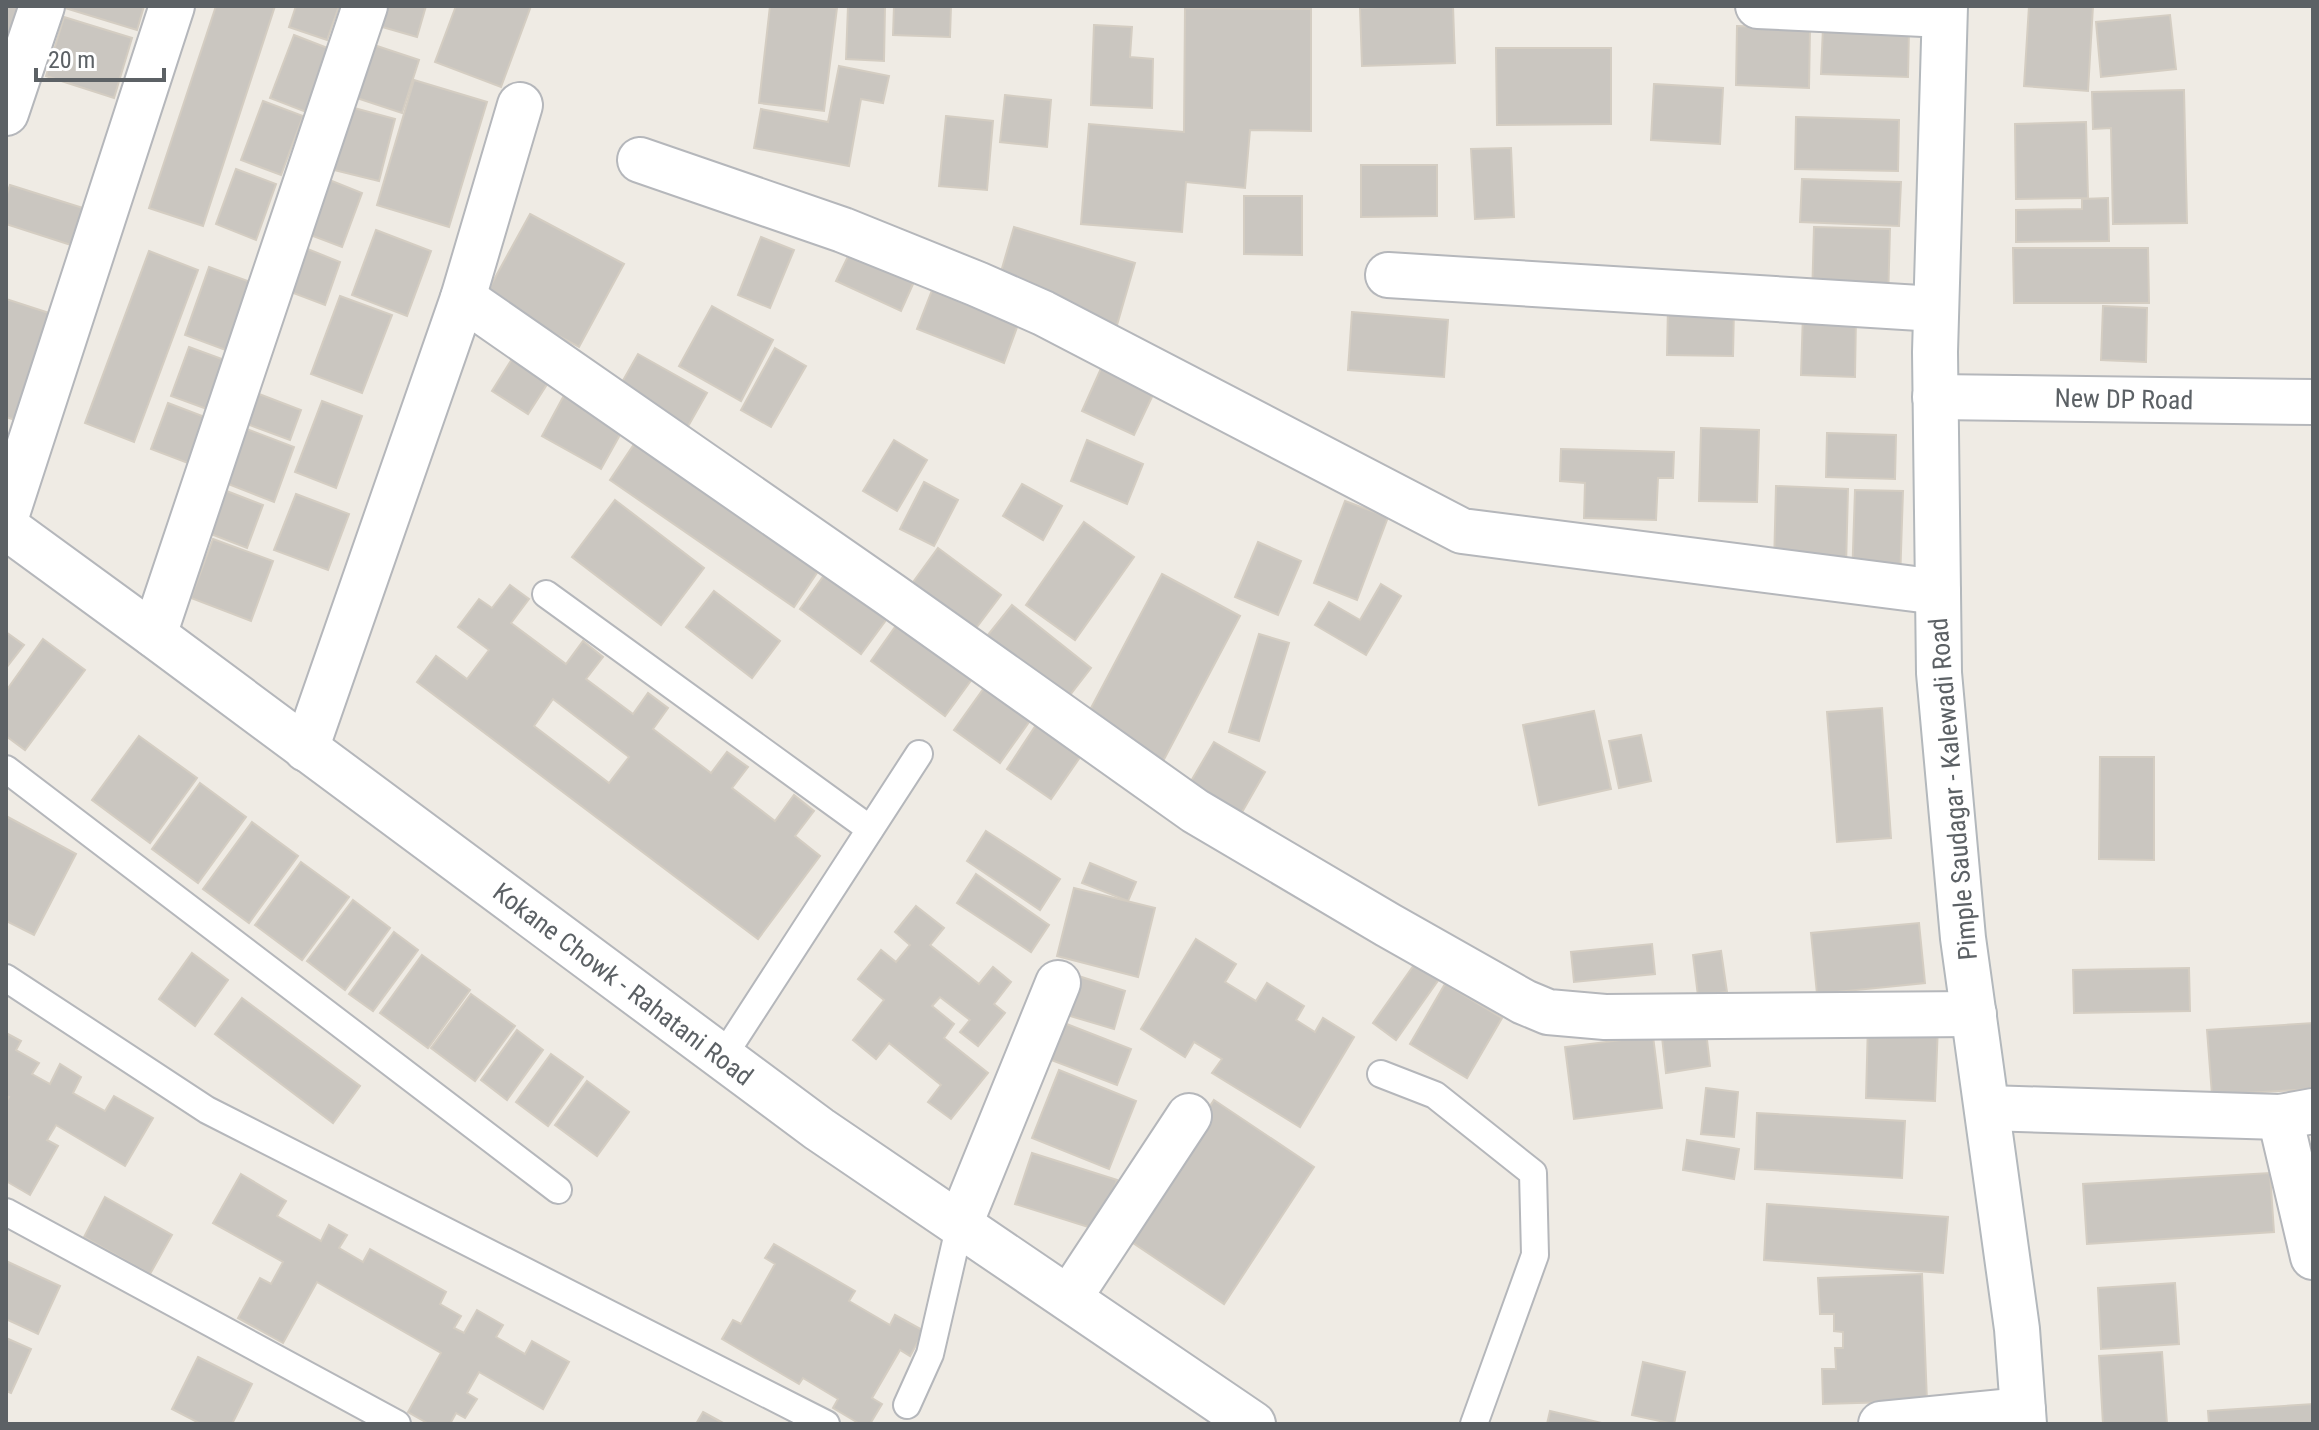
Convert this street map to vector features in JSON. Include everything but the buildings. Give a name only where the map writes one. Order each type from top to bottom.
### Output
[{"type":"street","points":[[6,113],[42,6]]},
{"type":"street","points":[[6,517],[172,6]]},
{"type":"street","points":[[154,635],[365,6]]},
{"type":"street","points":[[1758,6],[1944,11]]},
{"type":"street","name":"Pimple Saudagar - Kalewadi Road","points":[[1944,11],[1935,397],[1939,673],[1963,938],[2017,1329],[2024,1417]]},
{"type":"street","points":[[306,749],[463,298],[520,105]]},
{"type":"street","points":[[640,160],[843,230],[1043,313],[1462,531],[1938,592]]},
{"type":"street","points":[[1388,275],[1936,309]]},
{"type":"street","points":[[463,298],[839,558],[1195,811],[1524,1002],[1548,1012],[1605,1017],[1974,1014]]},
{"type":"street","name":"New DP Road","points":[[1935,397],[2313,402]]},
{"type":"street","name":"Kokane Chowk - Rahatani Road","points":[[6,527],[819,1129],[1253,1424]]},
{"type":"street","points":[[960,1224],[1058,983]]},
{"type":"street","points":[[1987,1108],[2297,1114],[2313,1257]]},
{"type":"street","points":[[1069,1298],[1189,1116]]},
{"type":"street","points":[[1881,1424],[2024,1417]]},
{"type":"lane","points":[[546,594],[870,829]]},
{"type":"lane","points":[[722,1058],[919,754]]},
{"type":"lane","points":[[6,769],[558,1190]]},
{"type":"lane","points":[[6,978],[207,1110],[826,1424]]},
{"type":"lane","points":[[1381,1074],[1435,1095],[1533,1173],[1535,1255],[1474,1424]]},
{"type":"lane","points":[[6,1212],[397,1424]]},
{"type":"lane","points":[[907,1405],[930,1354],[960,1224]]}]
